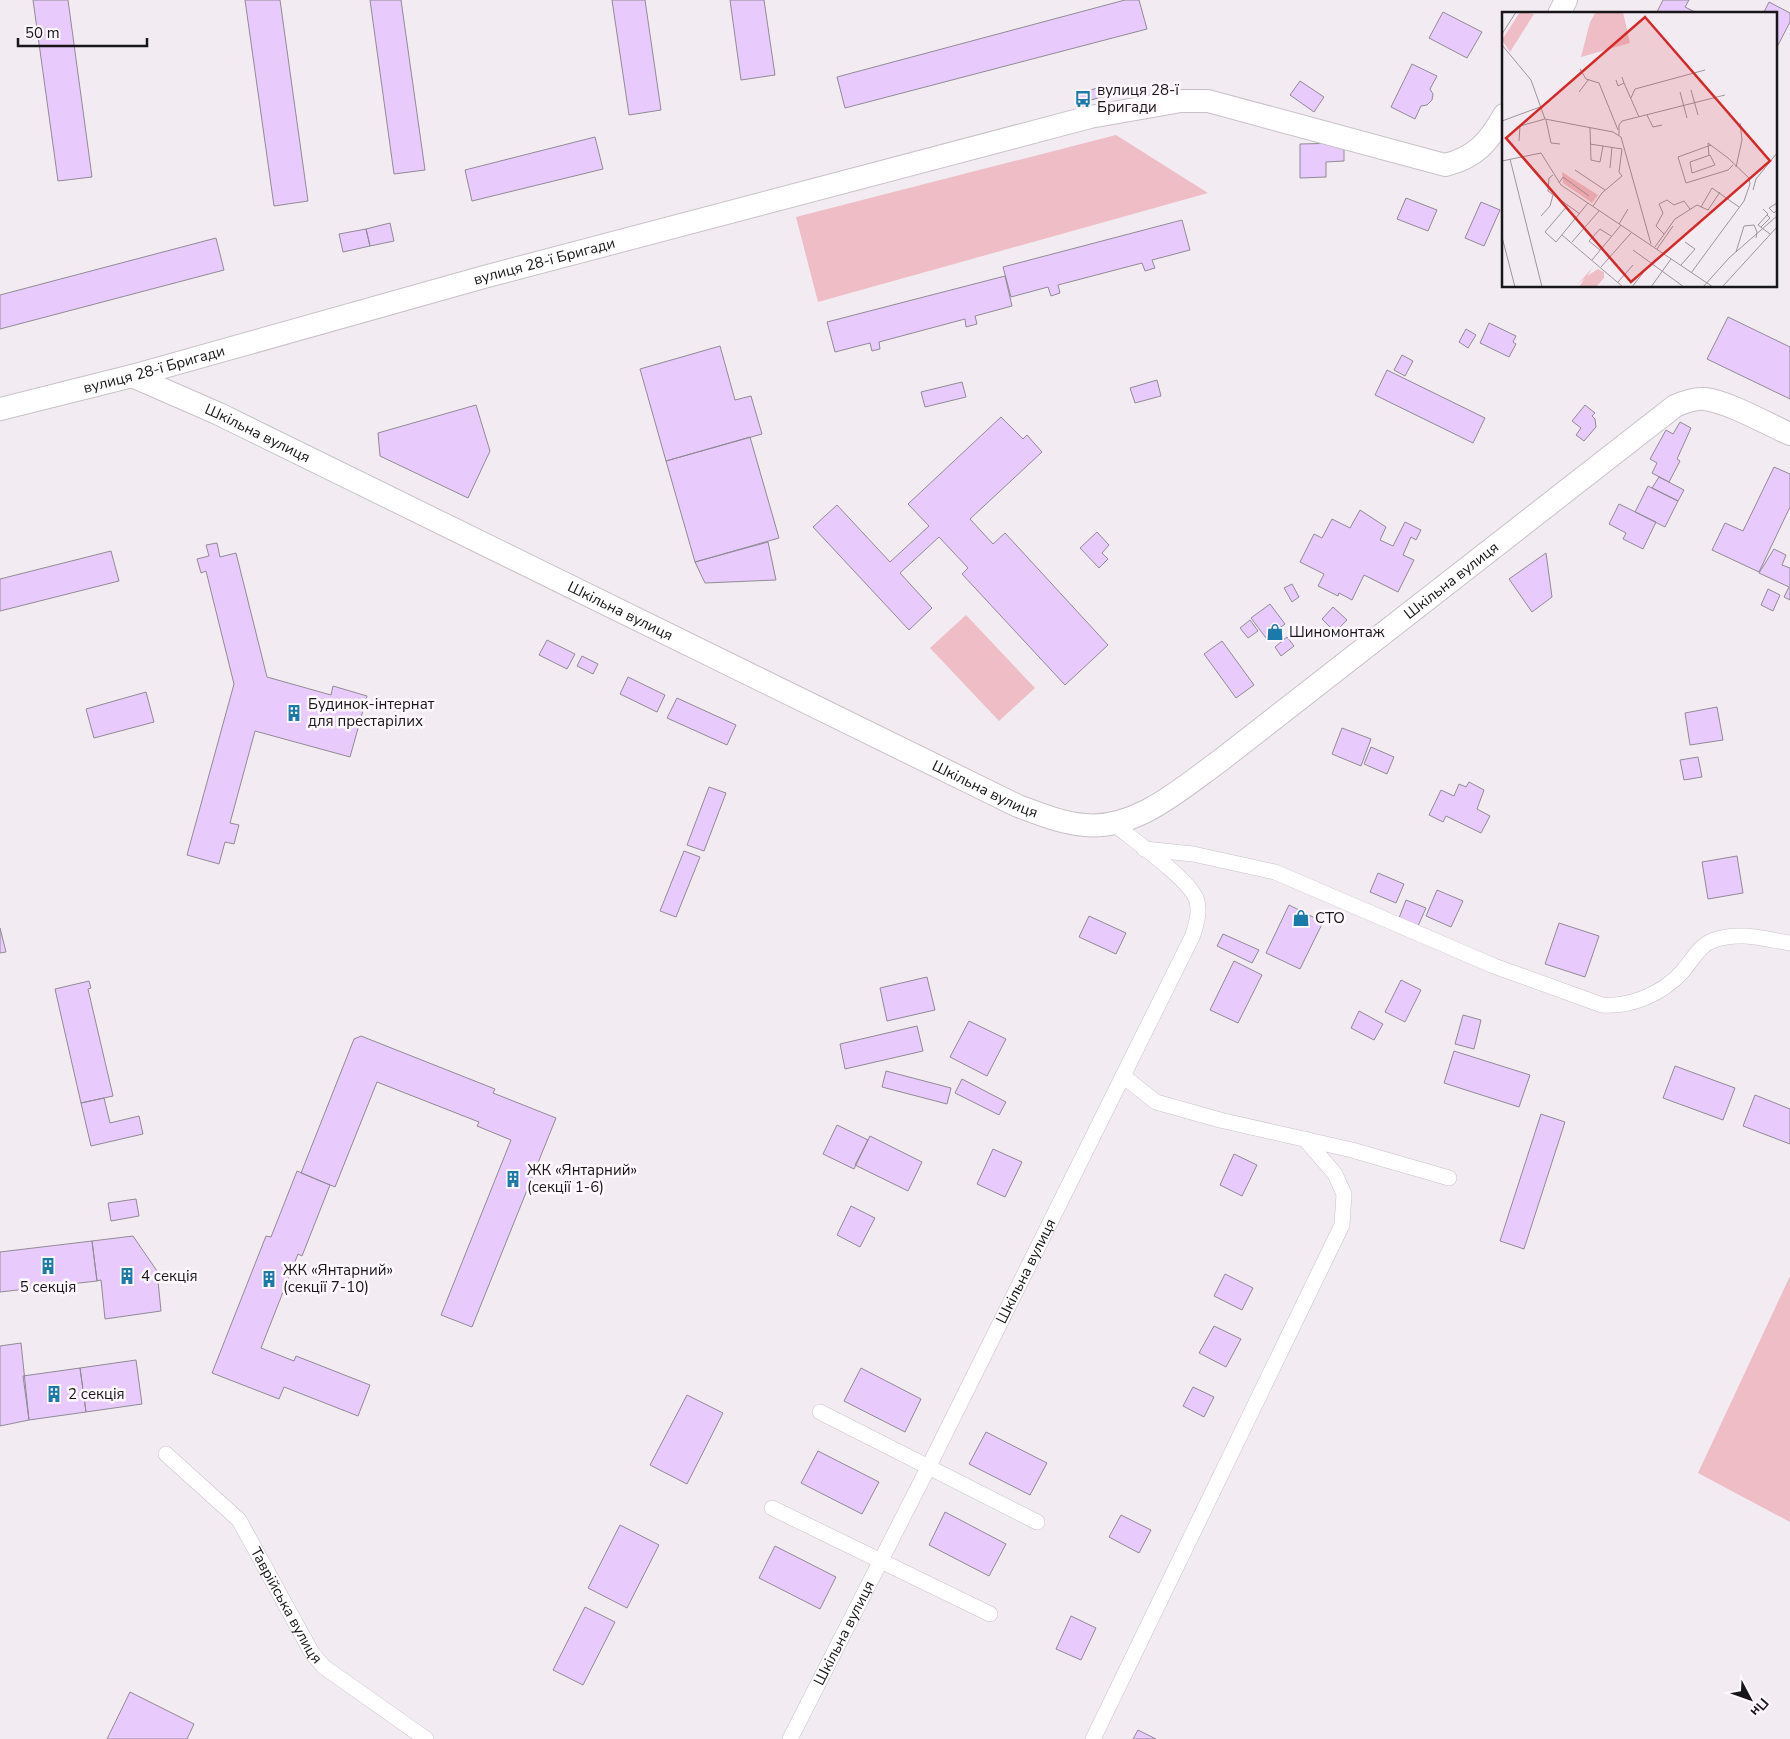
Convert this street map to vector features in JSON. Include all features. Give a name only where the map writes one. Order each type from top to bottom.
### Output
[{"type":"street","points":[[1560,12],[1566,0]]},
{"type":"street","name":"вулиця 28-ї Бригади","points":[[0,409],[132,376],[484,277],[1090,117],[1181,101],[1208,101],[1445,165],[1461,161],[1479,151],[1492,136],[1502,118]]},
{"type":"street","name":"Шкільна вулиця","points":[[132,376],[219,414],[1018,806],[1050,818],[1085,825],[1114,824],[1142,813],[1170,797],[1221,760],[1674,406],[1688,400],[1705,399],[1720,403],[1790,434]]},
{"type":"street","name":"Шкільна вулиця","points":[[790,1739],[929,1466],[1192,935],[1198,916],[1196,899],[1187,885],[1114,824]]},
{"type":"street","points":[[1144,849],[1193,854],[1275,872],[1494,966],[1602,1005],[1616,1006],[1636,1002],[1665,987],[1682,973],[1696,953],[1712,940],[1746,936],[1790,943]]},
{"type":"street","points":[[1123,1076],[1156,1102],[1220,1120],[1352,1150],[1449,1178]]},
{"type":"street","points":[[1093,1739],[1342,1225],[1344,1194],[1335,1174],[1305,1139]]},
{"type":"street","points":[[820,1412],[1037,1522]]},
{"type":"street","name":"Таврійська вулиця","points":[[166,1454],[239,1520],[312,1653],[324,1667],[426,1739]]},
{"type":"street","points":[[772,1508],[990,1614]]},
{"type":"shaded area","points":[[1116,135],[1208,193],[818,302],[796,217]]},
{"type":"shaded area","points":[[966,615],[1035,688],[999,721],[930,648]]},
{"type":"shaded area","points":[[1790,1276],[1790,1522],[1698,1473]]},
{"type":"building","points":[[33,0],[68,0],[92,177],[58,181]]},
{"type":"building","points":[[245,0],[280,0],[308,201],[274,206]]},
{"type":"building","points":[[370,0],[401,0],[425,170],[394,174]]},
{"type":"building","points":[[612,0],[645,0],[661,110],[629,115]]},
{"type":"building","points":[[730,0],[764,0],[775,75],[741,80]]},
{"type":"building","points":[[1125,0],[1139,0],[1147,29],[845,108],[837,77]]},
{"type":"building","points":[[1663,0],[1689,0],[1685,7],[1695,12],[1657,12]]},
{"type":"building","points":[[1769,2],[1790,13],[1790,22],[1778,45],[1778,12],[1764,12]]},
{"type":"building","points":[[1443,12],[1482,32],[1467,58],[1429,38]]},
{"type":"building","points":[[1412,64],[1437,76],[1430,89],[1433,94],[1432,100],[1427,105],[1421,106],[1415,119],[1391,107]]},
{"type":"building","points":[[1300,81],[1324,97],[1314,112],[1290,95]]},
{"type":"building","points":[[1104,86],[1106,96],[1079,103],[1077,94]]},
{"type":"building","points":[[595,137],[603,169],[472,201],[465,170]]},
{"type":"building","points":[[1344,143],[1344,161],[1326,162],[1326,177],[1300,178],[1300,144]]},
{"type":"building","points":[[1406,198],[1437,210],[1428,231],[1397,219]]},
{"type":"building","points":[[1481,202],[1500,210],[1484,246],[1465,238]]},
{"type":"building","points":[[1182,220],[1190,250],[1152,260],[1155,268],[1145,271],[1142,263],[1058,285],[1060,293],[1051,296],[1048,287],[1011,297],[1003,267]]},
{"type":"building","points":[[390,223],[394,241],[370,246],[366,229]]},
{"type":"building","points":[[366,229],[370,246],[343,252],[339,234]]},
{"type":"building","points":[[216,238],[224,270],[0,329],[0,295]]},
{"type":"building","points":[[1005,276],[1012,306],[975,316],[977,324],[966,327],[965,319],[879,342],[880,349],[872,351],[870,343],[835,352],[827,322]]},
{"type":"building","points":[[1728,317],[1790,347],[1790,399],[1707,359]]},
{"type":"building","points":[[1489,323],[1516,336],[1513,342],[1516,344],[1509,357],[1480,343]]},
{"type":"building","points":[[1466,329],[1476,335],[1468,348],[1459,342]]},
{"type":"building","points":[[720,346],[735,400],[751,396],[762,434],[666,461],[640,369]]},
{"type":"building","points":[[1402,355],[1413,361],[1405,376],[1394,370]]},
{"type":"building","points":[[1387,370],[1485,418],[1473,443],[1375,395]]},
{"type":"building","points":[[1157,380],[1161,396],[1135,403],[1130,388]]},
{"type":"building","points":[[962,382],[966,397],[925,407],[921,392]]},
{"type":"building","points":[[476,405],[490,451],[468,498],[380,456],[378,433]]},
{"type":"building","points":[[1585,405],[1595,413],[1592,416],[1595,419],[1596,427],[1584,441],[1576,435],[1581,428],[1572,421]]},
{"type":"building","points":[[1001,417],[1023,439],[1027,435],[1042,452],[970,519],[993,544],[1005,533],[1108,645],[1065,685],[962,574],[968,568],[939,537],[900,573],[932,608],[909,630],[813,527],[837,505],[890,562],[929,526],[908,504]]},
{"type":"building","points":[[1680,422],[1691,428],[1677,459],[1680,461],[1669,482],[1652,473],[1657,463],[1650,459],[1666,430],[1673,434]]},
{"type":"building","points":[[750,437],[779,538],[695,562],[666,461]]},
{"type":"building","points":[[1774,467],[1790,474],[1790,507],[1759,572],[1712,550],[1725,523],[1743,531]]},
{"type":"building","points":[[1659,477],[1684,490],[1678,501],[1652,488]]},
{"type":"building","points":[[1648,486],[1678,501],[1665,527],[1635,512]]},
{"type":"building","points":[[1619,504],[1656,522],[1643,549],[1623,539],[1626,533],[1609,524]]},
{"type":"building","points":[[1360,510],[1386,527],[1380,540],[1393,546],[1405,522],[1421,530],[1416,540],[1411,537],[1403,555],[1414,560],[1398,592],[1364,575],[1352,600],[1339,593],[1338,596],[1318,586],[1324,574],[1300,562],[1314,534],[1322,538],[1332,519],[1350,528]]},
{"type":"building","points":[[1097,532],[1109,545],[1102,553],[1108,559],[1099,568],[1080,548]]},
{"type":"building","points":[[768,542],[776,580],[705,583],[695,562]]},
{"type":"building","name":"Будинок-інтернат для престарілих","points":[[217,543],[220,557],[236,553],[267,677],[331,695],[333,686],[367,696],[350,757],[255,731],[230,823],[239,825],[234,844],[225,842],[219,864],[187,855],[234,684],[206,571],[201,573],[197,559],[209,556],[206,545]]},
{"type":"building","points":[[1774,549],[1786,555],[1782,565],[1790,568],[1790,600],[1784,597],[1789,587],[1759,573]]},
{"type":"building","points":[[111,551],[119,581],[0,611],[0,579]]},
{"type":"building","points":[[1546,553],[1552,597],[1532,612],[1509,579]]},
{"type":"building","points":[[1292,584],[1299,597],[1292,602],[1284,588]]},
{"type":"building","points":[[1768,589],[1780,595],[1773,611],[1761,605]]},
{"type":"building","points":[[1270,604],[1285,624],[1266,638],[1251,618]]},
{"type":"building","points":[[1333,607],[1347,620],[1335,632],[1322,619]]},
{"type":"building","points":[[1250,620],[1258,631],[1248,638],[1240,628]]},
{"type":"building","points":[[1287,637],[1294,646],[1281,656],[1275,647]]},
{"type":"building","points":[[547,640],[575,654],[567,669],[539,655]]},
{"type":"building","points":[[1222,641],[1254,685],[1236,698],[1204,654]]},
{"type":"building","points":[[582,656],[598,664],[593,674],[577,666]]},
{"type":"building","points":[[628,677],[665,695],[657,712],[620,694]]},
{"type":"building","points":[[146,692],[154,722],[94,738],[86,709]]},
{"type":"building","points":[[677,698],[736,725],[727,745],[667,718]]},
{"type":"building","points":[[1717,707],[1723,740],[1690,745],[1685,713]]},
{"type":"building","points":[[1342,728],[1371,739],[1361,766],[1332,754]]},
{"type":"building","points":[[1371,747],[1394,757],[1387,774],[1364,764]]},
{"type":"building","points":[[1698,757],[1702,777],[1684,780],[1680,760]]},
{"type":"building","points":[[1469,782],[1484,790],[1477,809],[1490,816],[1481,833],[1446,816],[1443,822],[1429,815],[1441,790],[1454,796],[1459,784],[1466,787]]},
{"type":"building","points":[[709,787],[726,793],[704,851],[687,845]]},
{"type":"building","points":[[684,851],[700,857],[676,917],[660,911]]},
{"type":"building","points":[[1737,856],[1743,893],[1708,899],[1702,862]]},
{"type":"building","points":[[1378,873],[1404,884],[1396,903],[1370,892]]},
{"type":"building","points":[[1437,890],[1463,901],[1451,927],[1426,916]]},
{"type":"building","points":[[1406,900],[1426,908],[1418,926],[1399,918]]},
{"type":"building","points":[[1289,905],[1323,922],[1300,969],[1266,953]]},
{"type":"building","points":[[1089,916],[1126,933],[1116,954],[1079,937]]},
{"type":"building","points":[[1559,923],[1599,936],[1585,977],[1545,964]]},
{"type":"building","points":[[0,928],[6,952],[0,953]]},
{"type":"building","points":[[1223,934],[1259,950],[1252,963],[1217,946]]},
{"type":"building","points":[[1234,961],[1262,975],[1238,1023],[1210,1010]]},
{"type":"building","points":[[927,977],[935,1010],[887,1021],[880,988]]},
{"type":"building","points":[[1401,980],[1421,990],[1405,1022],[1385,1012]]},
{"type":"building","points":[[89,981],[91,988],[88,989],[113,1096],[81,1103],[55,989]]},
{"type":"building","points":[[1359,1011],[1383,1024],[1374,1040],[1351,1028]]},
{"type":"building","points":[[1463,1015],[1481,1020],[1474,1049],[1455,1044]]},
{"type":"building","points":[[969,1021],[1006,1039],[987,1076],[950,1057]]},
{"type":"building","points":[[917,1026],[923,1051],[845,1069],[840,1044]]},
{"type":"building","name":"ЖК «Янтарний» (секції 1-6)","points":[[361,1036],[495,1089],[493,1093],[556,1118],[472,1327],[441,1315],[511,1140],[477,1126],[479,1122],[377,1082],[335,1187],[301,1173],[354,1039]]},
{"type":"building","points":[[1454,1051],[1530,1075],[1519,1107],[1444,1083]]},
{"type":"building","points":[[1675,1066],[1735,1088],[1723,1120],[1663,1098]]},
{"type":"building","points":[[886,1071],[951,1088],[947,1104],[882,1087]]},
{"type":"building","points":[[962,1079],[1006,1102],[999,1115],[955,1093]]},
{"type":"building","points":[[1755,1095],[1790,1109],[1790,1144],[1743,1126]]},
{"type":"building","points":[[104,1098],[110,1123],[139,1116],[143,1134],[91,1146],[81,1103]]},
{"type":"building","points":[[1541,1114],[1565,1122],[1524,1249],[1500,1241]]},
{"type":"building","points":[[837,1125],[868,1140],[854,1169],[823,1154]]},
{"type":"building","points":[[870,1136],[922,1162],[908,1191],[855,1165]]},
{"type":"building","points":[[993,1149],[1022,1162],[1005,1197],[977,1184]]},
{"type":"building","points":[[1234,1154],[1257,1165],[1242,1196],[1220,1185]]},
{"type":"building","name":"ЖК «Янтарний» (секції 7-10)","points":[[297,1171],[330,1185],[302,1256],[298,1254],[261,1348],[294,1361],[296,1356],[370,1385],[358,1416],[284,1387],[279,1399],[212,1373],[266,1236],[271,1237]]},
{"type":"building","points":[[136,1199],[139,1216],[111,1221],[108,1203]]},
{"type":"building","points":[[851,1206],[875,1218],[860,1247],[837,1235]]},
{"type":"building","name":"4 секція","points":[[133,1236],[157,1271],[161,1311],[105,1319],[101,1280],[97,1281],[92,1241]]},
{"type":"building","name":"5 секція","points":[[92,1241],[97,1281],[0,1292],[0,1252]]},
{"type":"building","points":[[1225,1274],[1253,1288],[1242,1310],[1214,1296]]},
{"type":"building","points":[[1214,1326],[1241,1339],[1226,1367],[1199,1353]]},
{"type":"building","points":[[21,1343],[29,1420],[0,1426],[0,1346]]},
{"type":"building","points":[[136,1360],[142,1404],[86,1412],[80,1368]]},
{"type":"building","name":"2 секція","points":[[80,1368],[86,1412],[29,1420],[23,1376]]},
{"type":"building","points":[[861,1368],[921,1399],[905,1432],[844,1401]]},
{"type":"building","points":[[1193,1387],[1214,1397],[1204,1417],[1183,1406]]},
{"type":"building","points":[[687,1395],[723,1413],[687,1484],[650,1465]]},
{"type":"building","points":[[986,1432],[1047,1463],[1030,1495],[969,1464]]},
{"type":"building","points":[[818,1451],[879,1482],[862,1514],[801,1483]]},
{"type":"building","points":[[945,1512],[1006,1544],[989,1576],[929,1545]]},
{"type":"building","points":[[1121,1515],[1151,1530],[1139,1553],[1109,1537]]},
{"type":"building","points":[[620,1525],[659,1545],[627,1608],[588,1588]]},
{"type":"building","points":[[775,1546],[836,1577],[820,1609],[759,1578]]},
{"type":"building","points":[[585,1607],[615,1622],[583,1685],[553,1670]]},
{"type":"building","points":[[1071,1616],[1096,1628],[1081,1660],[1056,1649]]},
{"type":"building","points":[[130,1692],[194,1724],[187,1739],[107,1739]]},
{"type":"building","points":[[1138,1730],[1156,1739],[1133,1739]]},
{"type":"place","name":"вулиця 28-ї Бригади","points":[[1083,99]]},
{"type":"place","name":"Шиномонтаж","points":[[1275,632]]},
{"type":"place","name":"Будинок-інтернат для престарілих","points":[[294,713]]},
{"type":"place","name":"СТО","points":[[1301,918]]},
{"type":"place","name":"ЖК «Янтарний» (секції 1-6)","points":[[513,1179]]},
{"type":"place","name":"5 секція","points":[[48,1266]]},
{"type":"place","name":"4 секція","points":[[127,1276]]},
{"type":"place","name":"ЖК «Янтарний» (секції 7-10)","points":[[269,1279]]},
{"type":"place","name":"2 секція","points":[[54,1394]]}]
